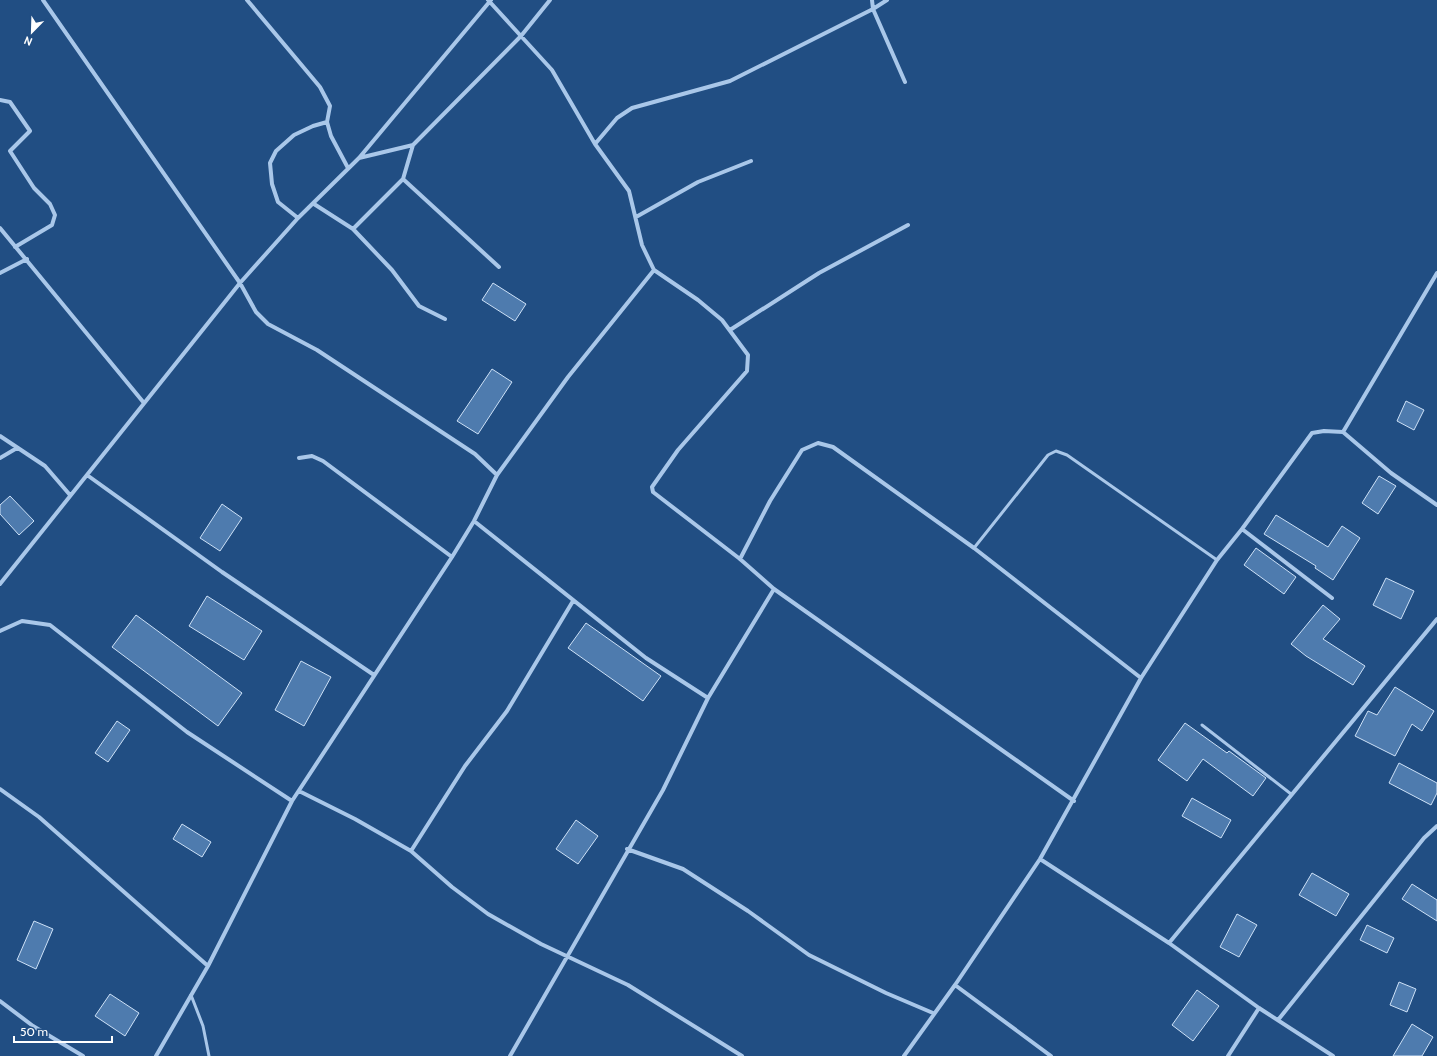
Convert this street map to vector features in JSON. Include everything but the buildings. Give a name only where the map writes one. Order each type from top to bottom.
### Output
[{"type":"street","points":[[43,0],[240,283],[256,312],[268,324],[317,350],[475,454],[497,475]]},
{"type":"street","points":[[247,0],[320,87],[330,106],[327,122],[331,136],[348,168]]},
{"type":"street","points":[[353,229],[403,179],[413,146],[521,36],[550,0]]},
{"type":"street","points":[[872,0],[873,9],[905,82]]},
{"type":"street","points":[[595,144],[617,118],[632,108],[730,81],[873,9],[887,0]]},
{"type":"street","points":[[0,584],[240,283],[298,218],[314,204],[359,158],[440,63],[490,1],[552,70],[595,144],[630,191],[642,245],[654,270],[698,300],[722,320],[748,355],[747,371],[678,450],[652,490],[653,492],[740,559],[774,589],[1074,801]]},
{"type":"street","points":[[0,100],[10,102],[30,131],[10,151],[34,188],[50,204],[55,215],[52,224],[15,247]]},
{"type":"street","points":[[298,218],[278,202],[272,184],[270,163],[276,151],[294,135],[313,126],[327,122]]},
{"type":"street","points":[[359,158],[413,146]]},
{"type":"street","points":[[636,217],[655,208],[698,182],[751,161]]},
{"type":"street","points":[[403,179],[499,267]]},
{"type":"street","points":[[314,204],[353,229],[392,270],[419,306],[445,319]]},
{"type":"street","points":[[730,330],[819,273],[908,224]]},
{"type":"street","points":[[0,228],[144,403]]},
{"type":"street","points":[[0,273],[27,259]]},
{"type":"street","points":[[156,1056],[208,966],[292,801],[452,556],[474,521],[497,475],[568,377],[654,270]]},
{"type":"street","points":[[1343,432],[1437,273]]},
{"type":"street","points":[[904,1056],[933,1013],[955,985],[1040,859],[1074,801],[1141,678],[1217,560],[1242,530],[1312,433],[1324,431],[1343,432],[1391,473],[1437,505]]},
{"type":"street","points":[[0,436],[45,466],[70,495]]},
{"type":"street","points":[[740,559],[770,500],[802,450],[818,443],[833,447],[974,548],[1141,678]]},
{"type":"street","points":[[0,458],[17,448]]},
{"type":"street","points":[[299,458],[312,456],[323,461],[452,556]]},
{"type":"street","points":[[87,475],[222,572],[374,675]]},
{"type":"street","points":[[474,521],[646,658],[708,698]]},
{"type":"street","points":[[1242,530],[1332,598]]},
{"type":"street","points":[[510,1056],[662,790],[708,698],[774,589]]},
{"type":"street","points":[[410,851],[465,766],[507,711],[573,601]]},
{"type":"street","points":[[1169,943],[1437,619]]},
{"type":"street","points":[[0,631],[22,621],[50,625],[187,732],[292,801]]},
{"type":"street","points":[[0,790],[39,817],[208,966]]},
{"type":"street","points":[[299,791],[355,819],[410,851],[452,887],[488,914],[541,944],[628,985],[742,1056]]},
{"type":"street","points":[[1278,1020],[1424,838],[1437,826]]},
{"type":"street","points":[[627,849],[682,868],[748,911],[809,955],[886,993],[933,1013]]},
{"type":"street","points":[[1040,859],[1169,943],[1259,1008],[1333,1056]]},
{"type":"street","points":[[955,985],[1051,1056]]},
{"type":"street","points":[[0,1001],[33,1026],[83,1056]]},
{"type":"street","points":[[1228,1056],[1259,1008]]},
{"type":"lane","points":[[974,548],[1048,455],[1056,452],[1066,455],[1217,560]]},
{"type":"lane","points":[[1202,725],[1291,794]]},
{"type":"lane","points":[[191,995],[203,1026],[209,1056]]}]
